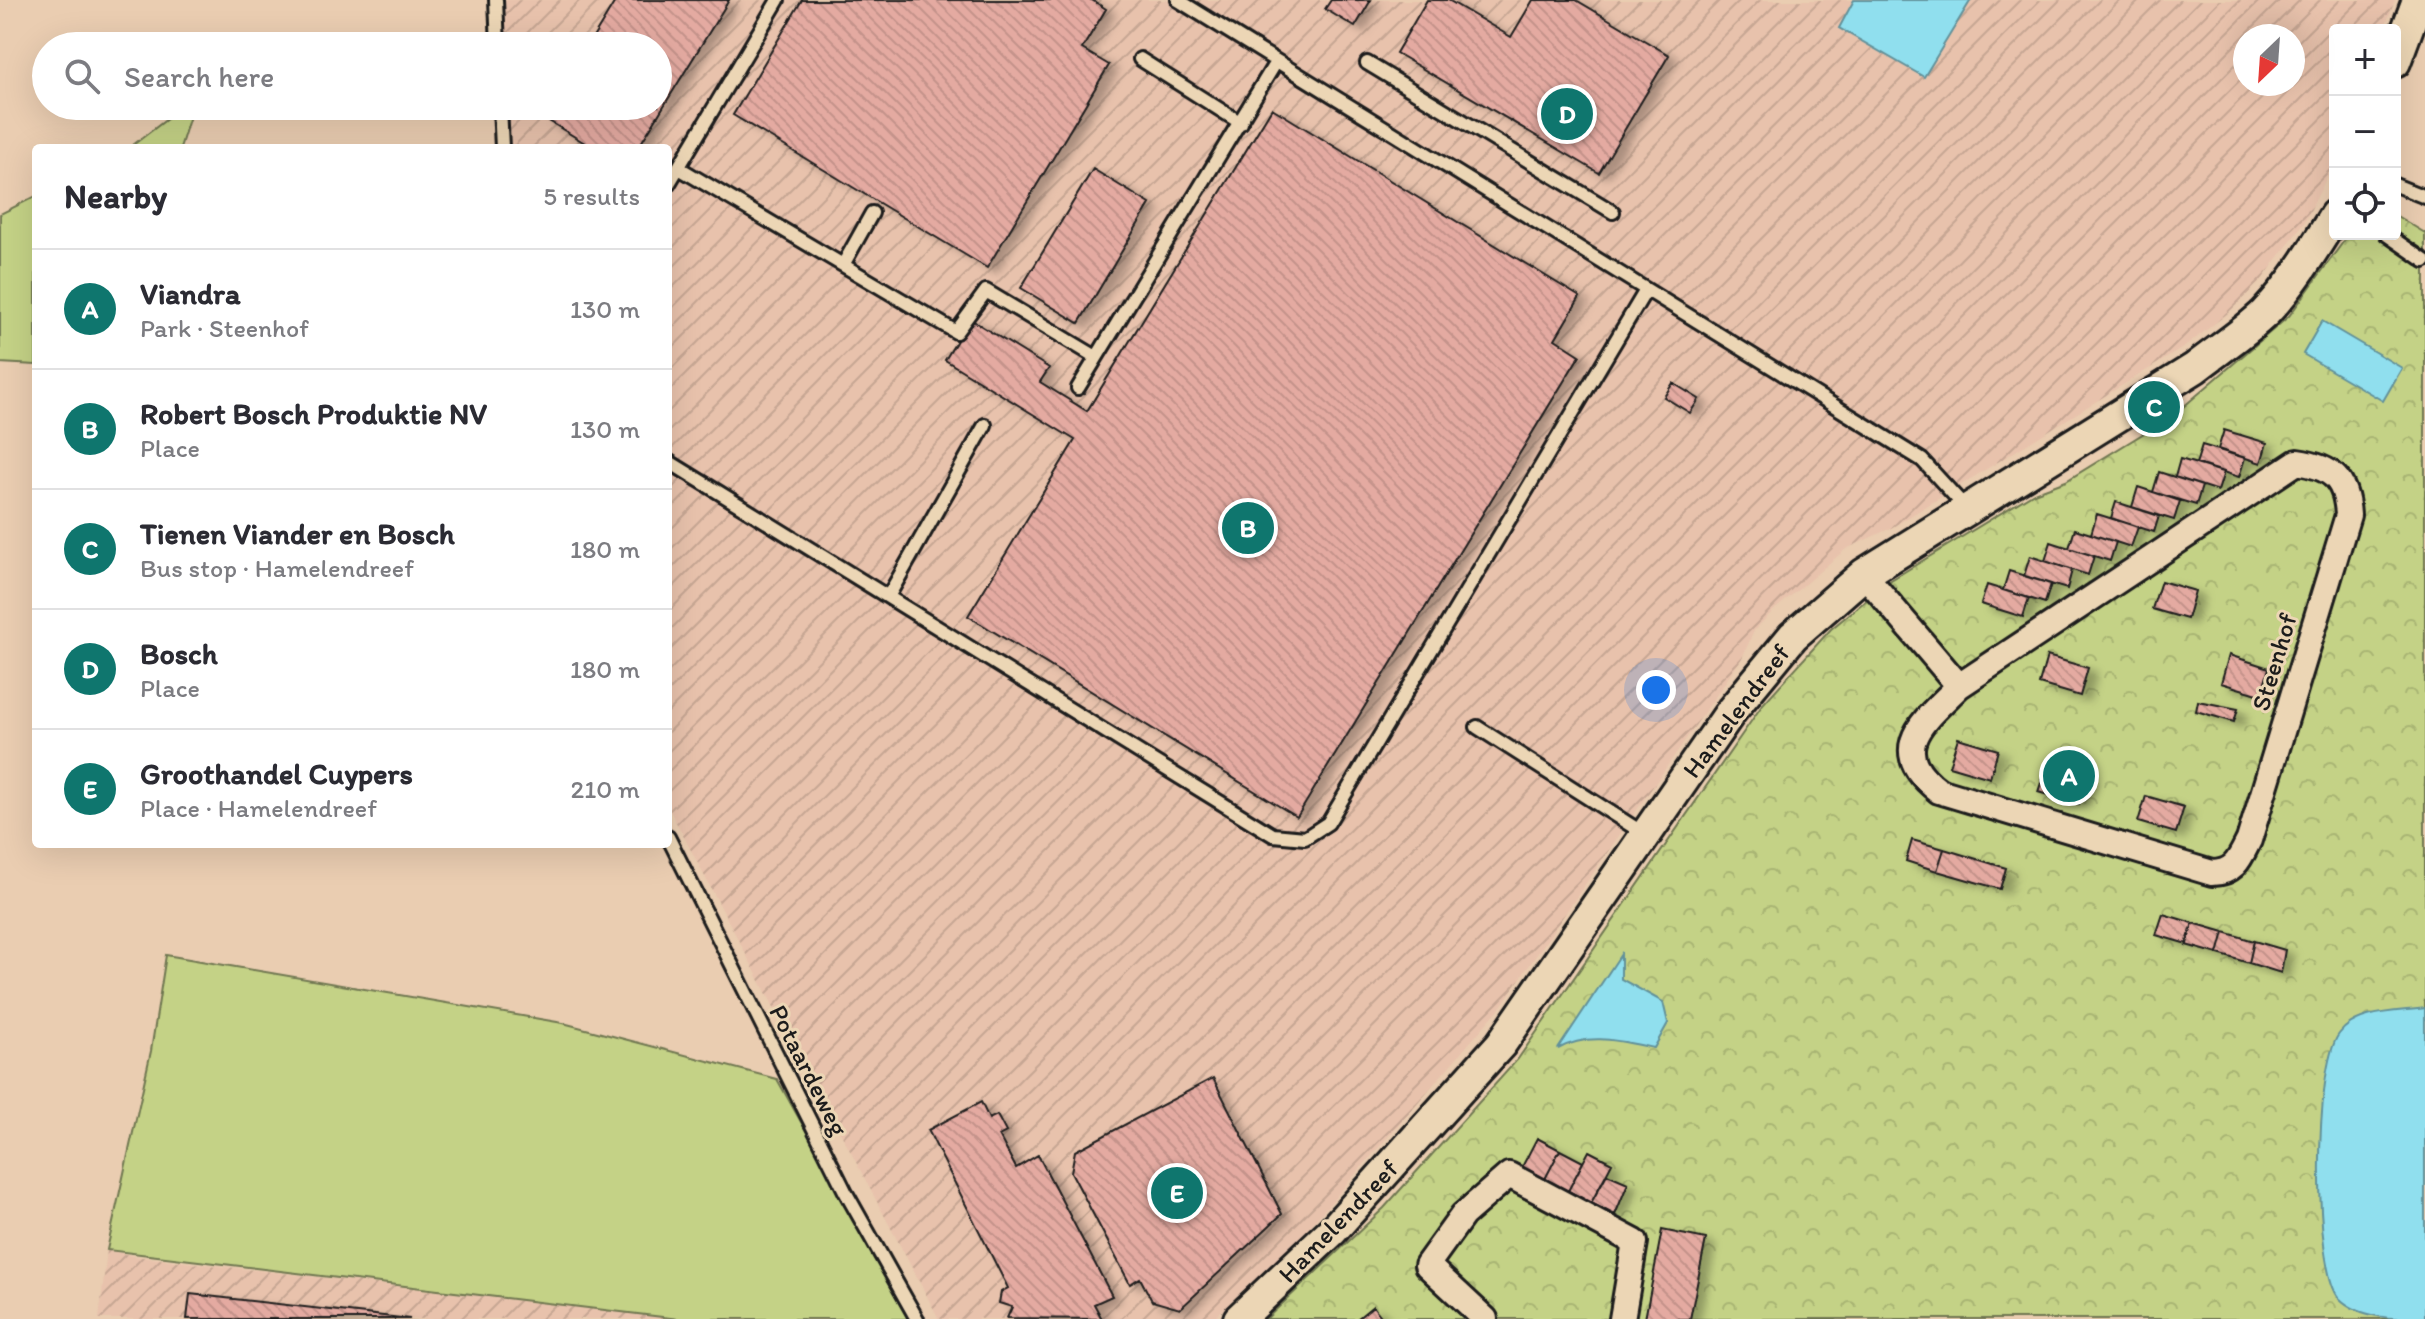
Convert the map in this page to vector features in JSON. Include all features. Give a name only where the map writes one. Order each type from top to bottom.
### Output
[{"type":"street","points":[[2401,46],[2418,0]]},
{"type":"street","name":"Hamelendreef","points":[[1239,1319],[1333,1230],[1501,1044],[1758,677],[1793,636],[1864,574],[2195,368],[2237,336],[2265,312],[2297,275],[2329,224]]},
{"type":"street","name":"Steenhof","points":[[2297,462],[2314,465],[2336,476],[2347,494],[2348,515],[2249,840],[2237,864],[2225,873],[2212,873],[1939,791],[1921,777],[1913,761],[1911,744],[1917,729],[1959,686],[2297,462]]},
{"type":"street","points":[[1864,574],[1959,686]]},
{"type":"street","points":[[1485,1319],[1427,1265],[1463,1215],[1509,1175],[1635,1242],[1622,1319]]},
{"type":"lane","points":[[496,0],[497,32]]},
{"type":"lane","points":[[672,179],[778,0]]},
{"type":"lane","points":[[1178,0],[1922,460],[1966,508]]},
{"type":"lane","points":[[1140,59],[1241,123]]},
{"type":"lane","points":[[1078,388],[1276,62]]},
{"type":"lane","points":[[1367,63],[1613,212]]},
{"type":"lane","points":[[501,120],[502,144]]},
{"type":"lane","points":[[679,168],[956,332],[986,291],[1096,357]]},
{"type":"lane","points":[[2401,187],[2425,197]]},
{"type":"lane","points":[[843,265],[872,213]]},
{"type":"lane","points":[[2395,240],[2425,261]]},
{"type":"lane","points":[[672,463],[1273,835],[1305,838],[1328,823],[1646,290]]},
{"type":"lane","points":[[889,595],[985,425]]},
{"type":"lane","points":[[1477,727],[1647,835]]},
{"type":"lane","name":"Potaardeweg","points":[[672,845],[846,1193],[917,1319]]},
{"type":"shaded area","points":[[500,0],[2395,0],[2386,24],[2329,24],[2329,173],[2304,223],[2261,281],[2228,313],[2186,346],[1891,528],[1846,549],[1772,612],[1754,631],[1742,658],[1499,1009],[1301,1237],[1213,1319],[939,1319],[672,815],[672,144],[506,144],[505,120],[672,120],[672,32],[501,32]]},
{"type":"shaded area","points":[[107,1250],[134,1256],[679,1319],[99,1319]]},
{"type":"green space","points":[[166,120],[189,120],[181,144],[134,144]]},
{"type":"green space","points":[[32,198],[32,365],[0,363],[0,214]]},
{"type":"green space","points":[[2401,219],[2425,233],[2425,1319],[1266,1319],[1384,1208],[1518,1059],[1763,704],[1831,629],[1891,580],[2034,493],[2066,481],[2175,414],[2289,316],[2345,240],[2401,240]]},
{"type":"green space","points":[[166,955],[563,1023],[777,1079],[911,1319],[679,1319],[107,1250],[151,1051]]},
{"type":"water","points":[[1854,0],[1971,0],[1924,77],[1839,28]]},
{"type":"water","points":[[2322,321],[2402,368],[2383,401],[2303,354]]},
{"type":"water","points":[[1621,954],[1621,979],[1663,1002],[1668,1023],[1654,1048],[1593,1039],[1558,1049]]},
{"type":"water","points":[[2425,1008],[2425,1319],[2391,1318],[2368,1314],[2348,1305],[2339,1298],[2331,1279],[2321,1210],[2321,1124],[2325,1085],[2331,1054],[2339,1034],[2347,1026],[2367,1016]]},
{"type":"building","points":[[616,0],[729,0],[672,93],[672,32],[597,32]]},
{"type":"building","points":[[802,0],[1092,0],[1106,9],[1082,49],[1109,65],[987,268],[733,115]]},
{"type":"building","points":[[1331,0],[1371,0],[1355,27],[1325,9]]},
{"type":"building","points":[[1427,0],[1448,0],[1511,37],[1533,0],[1576,0],[1669,55],[1599,173],[1396,53]]},
{"type":"building","points":[[1272,108],[1580,297],[1555,339],[1580,355],[1297,817],[968,616],[1075,440],[945,360],[970,319],[1049,368],[1040,382],[1087,411]]},
{"type":"building","points":[[547,120],[655,120],[640,144],[586,144]]},
{"type":"building","points":[[1093,169],[1150,204],[1079,323],[1021,288]]},
{"type":"building","points":[[1673,383],[1699,399],[1690,413],[1664,397]]},
{"type":"building","points":[[2224,430],[2267,443],[2261,463],[2218,449]]},
{"type":"building","points":[[2202,445],[2245,458],[2239,477],[2196,464]]},
{"type":"building","points":[[2180,459],[2224,472],[2218,491],[2175,477]]},
{"type":"building","points":[[2159,472],[2202,486],[2196,505],[2153,492]]},
{"type":"building","points":[[2138,487],[2180,501],[2174,520],[2132,507]]},
{"type":"building","points":[[2116,502],[2159,516],[2154,532],[2111,518]]},
{"type":"building","points":[[2097,514],[2138,527],[2131,547],[2091,534]]},
{"type":"building","points":[[2075,529],[2116,542],[2110,561],[2069,548]]},
{"type":"building","points":[[2051,542],[2094,556],[2088,575],[2045,561]]},
{"type":"building","points":[[2030,556],[2072,570],[2067,589],[2024,576]]},
{"type":"building","points":[[2009,571],[2051,584],[2045,603],[2003,590]]},
{"type":"building","points":[[2161,581],[2195,591],[2187,619],[2152,609]]},
{"type":"building","points":[[1987,585],[2029,598],[2023,617],[1981,604]]},
{"type":"building","points":[[2229,655],[2269,668],[2261,695],[2221,683]]},
{"type":"building","points":[[2047,656],[2088,668],[2080,696],[2039,684]]},
{"type":"building","points":[[2198,701],[2238,709],[2234,722],[2196,711]]},
{"type":"building","points":[[1958,738],[1998,750],[1990,778],[1949,766]]},
{"type":"building","points":[[2047,765],[2087,777],[2079,804],[2038,792]]},
{"type":"building","points":[[2146,796],[2184,807],[2176,833],[2138,822]]},
{"type":"building","points":[[1912,840],[1944,849],[1937,871],[1906,861]]},
{"type":"building","points":[[1944,849],[2006,868],[2000,889],[1937,871]]},
{"type":"building","points":[[2163,914],[2193,923],[2187,944],[2156,935]]},
{"type":"building","points":[[2193,923],[2224,932],[2218,954],[2186,945]]},
{"type":"building","points":[[2224,932],[2254,941],[2249,963],[2218,954]]},
{"type":"building","points":[[2254,941],[2285,950],[2281,973],[2249,963]]},
{"type":"building","points":[[1213,1078],[1282,1214],[1180,1309],[1152,1301],[1140,1278],[1130,1284],[1071,1172],[1075,1151]]},
{"type":"building","points":[[981,1102],[989,1119],[997,1115],[1006,1132],[999,1136],[1016,1168],[1038,1155],[1112,1296],[1094,1304],[1102,1319],[1007,1318],[1012,1307],[999,1303],[1001,1292],[1008,1288],[928,1130]]},
{"type":"building","points":[[1537,1138],[1560,1150],[1545,1179],[1522,1167]]},
{"type":"building","points":[[1560,1150],[1583,1162],[1568,1191],[1545,1179]]},
{"type":"building","points":[[1589,1151],[1612,1163],[1591,1203],[1568,1191]]},
{"type":"building","points":[[1607,1174],[1628,1183],[1615,1215],[1591,1203]]},
{"type":"building","points":[[1662,1230],[1706,1239],[1690,1319],[1645,1319]]},
{"type":"building","points":[[190,1294],[410,1319],[187,1319]]},
{"type":"building","points":[[1373,1306],[1383,1319],[1357,1319]]},
{"type":"place","name":"Bosch","points":[[1567,114]]},
{"type":"place","name":"Tienen Viander en Bosch","points":[[2154,407]]},
{"type":"place","name":"Robert Bosch Produktie NV","points":[[1248,528]]},
{"type":"place","name":"Viandra","points":[[2069,776]]},
{"type":"place","name":"Groothandel Cuypers","points":[[1177,1193]]}]
